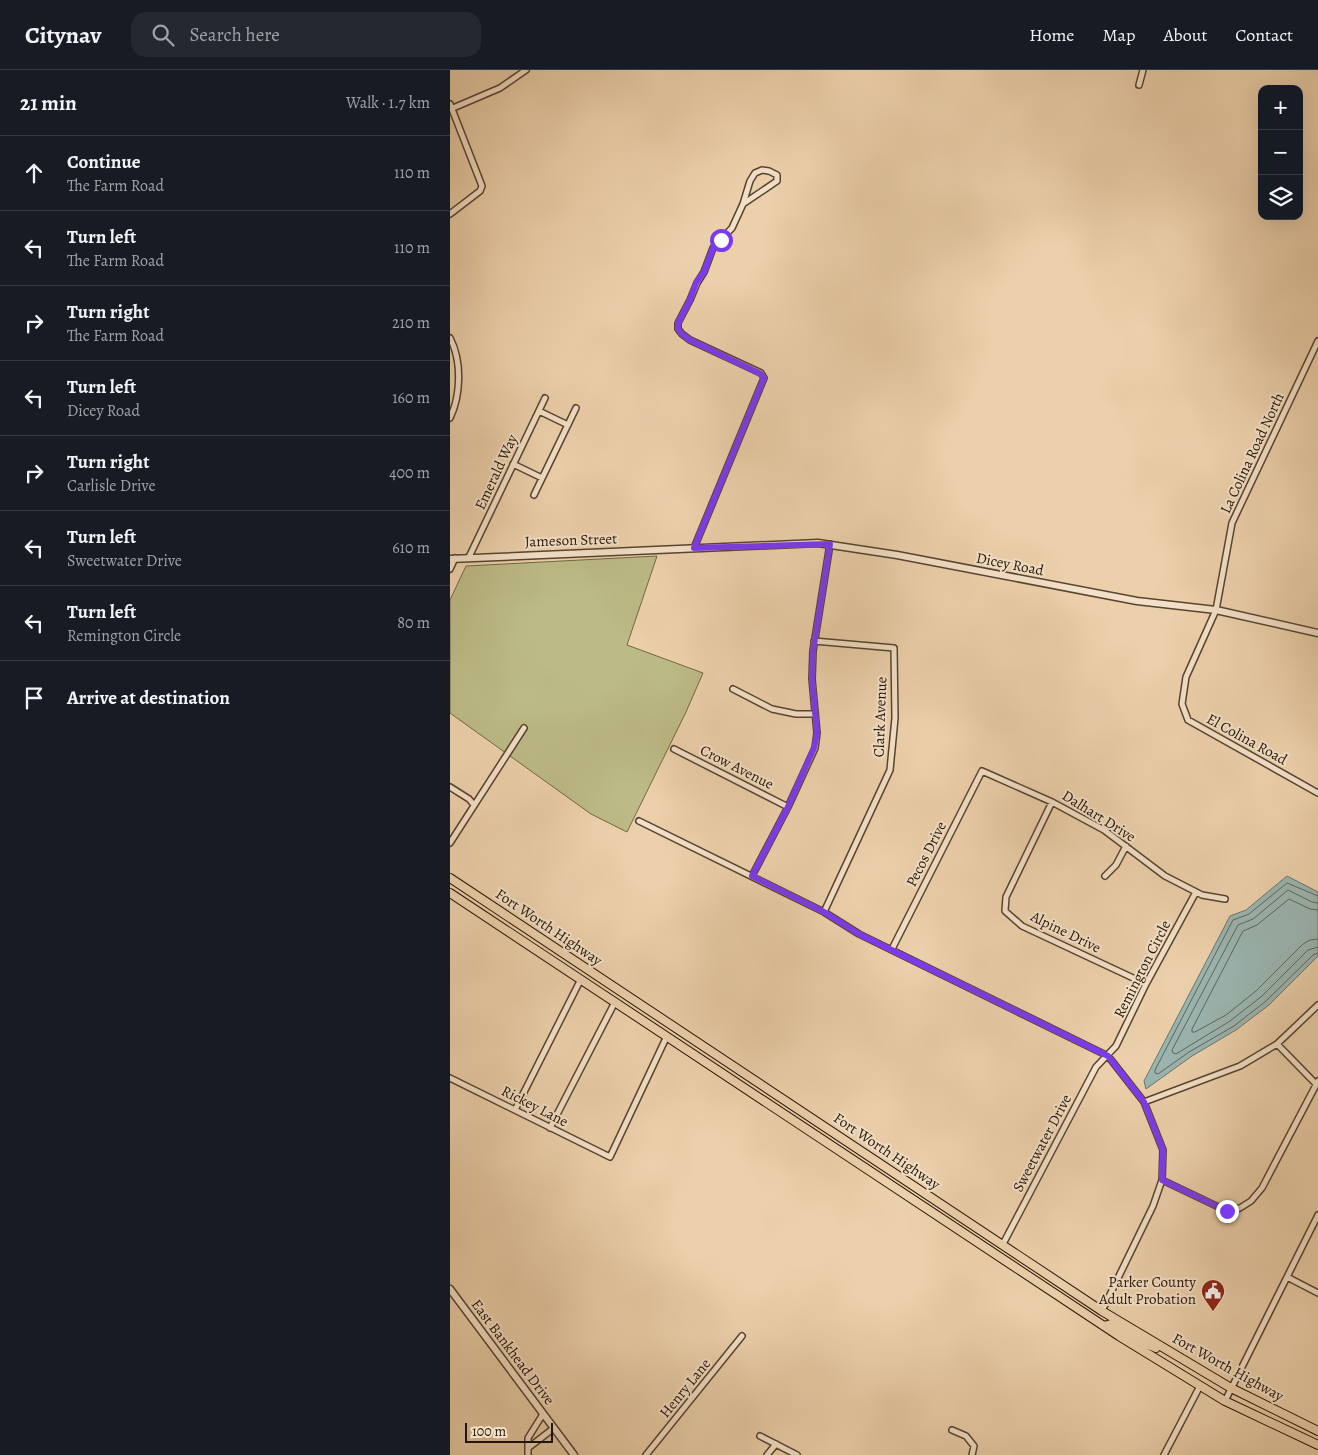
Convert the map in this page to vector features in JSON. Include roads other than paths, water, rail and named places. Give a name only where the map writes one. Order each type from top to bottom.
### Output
[{"type":"main road","name":"Fort Worth Highway","points":[[450,878],[1102,1311],[1231,1388],[1318,1431]]},
{"type":"main road","name":"Fort Worth Highway","points":[[450,893],[1104,1326],[1224,1401],[1318,1445]]},
{"type":"main road","points":[[548,957],[554,947]]},
{"type":"main road","points":[[639,1018],[646,1008]]},
{"type":"main road","points":[[796,1122],[802,1111]]},
{"type":"main road","points":[[895,1188],[902,1177]]},
{"type":"main road","points":[[955,1227],[961,1218]]},
{"type":"main road","points":[[1047,1288],[1054,1288],[1093,1312],[1102,1311]]},
{"type":"main road","points":[[1104,1326],[1116,1325],[1138,1340],[1159,1349],[1166,1349]]},
{"type":"street","points":[[450,214],[480,191],[482,186],[451,106],[500,88],[526,70]]},
{"type":"street","points":[[1139,85],[1143,70]]},
{"type":"street","points":[[694,548],[764,378],[761,374],[690,340],[678,329],[678,323],[690,300],[696,283],[704,272],[713,248],[732,228],[743,204],[750,181],[755,174],[762,170],[768,170],[777,175],[777,181],[771,187],[743,204]]},
{"type":"street","points":[[450,338],[454,345],[458,368],[458,388],[450,418]]},
{"type":"street","name":"La Colina Road North","points":[[1216,610],[1232,523],[1318,341]]},
{"type":"street","name":"Emerald Way","points":[[469,557],[545,398]]},
{"type":"street","points":[[534,495],[576,408]]},
{"type":"street","points":[[539,411],[568,425]]},
{"type":"street","points":[[513,464],[542,478]]},
{"type":"street","points":[[752,876],[788,807],[814,748],[817,733],[812,679],[814,641],[830,544]]},
{"type":"street","name":"Dicey Road","points":[[694,548],[830,544],[1137,601],[1216,610],[1318,633]]},
{"type":"street","name":"Jameson Street","points":[[453,558],[694,548]]},
{"type":"street","points":[[450,569],[453,558]]},
{"type":"street","name":"El Colina Road","points":[[1216,610],[1186,677],[1182,704],[1188,720],[1318,793]]},
{"type":"street","name":"Clark Avenue","points":[[814,641],[894,648],[895,718],[890,770],[824,912]]},
{"type":"street","points":[[733,689],[772,709],[796,714],[815,714]]},
{"type":"street","points":[[450,843],[524,728]]},
{"type":"street","name":"Crow Avenue","points":[[674,750],[788,807]]},
{"type":"street","name":"Dalhart Drive","points":[[982,770],[1052,802],[1104,830],[1166,876],[1196,892],[1225,899]]},
{"type":"street","name":"Pecos Drive","points":[[892,950],[982,770]]},
{"type":"street","points":[[450,787],[469,799],[474,805]]},
{"type":"street","name":"Alpine Drive","points":[[1052,802],[1006,897],[1005,911],[1022,926],[1146,984]]},
{"type":"street","points":[[639,821],[824,912],[859,934],[1108,1056],[1144,1102],[1163,1150],[1162,1180],[1153,1206],[1102,1311]]},
{"type":"street","points":[[1105,876],[1116,865],[1126,846]]},
{"type":"street","name":"Remington Circle","points":[[1108,1056],[1116,1046],[1146,984],[1196,892]]},
{"type":"street","points":[[515,1110],[581,979]]},
{"type":"street","points":[[550,1128],[614,1002]]},
{"type":"street","points":[[1144,1102],[1240,1066],[1277,1044],[1318,1005]]},
{"type":"street","name":"Rickey Lane","points":[[450,1078],[610,1157],[667,1036]]},
{"type":"street","points":[[1162,1180],[1227,1211],[1240,1208],[1251,1201],[1262,1188],[1317,1082],[1277,1044]]},
{"type":"street","name":"Sweetwater Drive","points":[[1003,1244],[1096,1066],[1108,1056]]},
{"type":"street","points":[[1224,1401],[1287,1277],[1315,1227],[1318,1215]]},
{"type":"street","points":[[1287,1277],[1318,1293]]},
{"type":"street","name":"East Bankhead Drive","points":[[450,1289],[574,1455]]},
{"type":"street","name":"Henry Lane","points":[[646,1455],[742,1336]]},
{"type":"street","points":[[1164,1455],[1200,1386]]},
{"type":"street","points":[[528,1455],[528,1438],[543,1414]]},
{"type":"street","points":[[528,1448],[554,1428]]},
{"type":"street","points":[[952,1430],[966,1436],[974,1446],[972,1455]]},
{"type":"street","points":[[760,1436],[797,1455]]},
{"type":"street","points":[[767,1455],[776,1444]]},
{"type":"water","points":[[1287,876],[1318,892],[1318,956],[1269,1005],[1236,1030],[1192,1056],[1146,1089],[1144,1081],[1230,916],[1246,910]]},
{"type":"place","name":"Parker County Adult Probation","points":[[1213,1312]]}]
